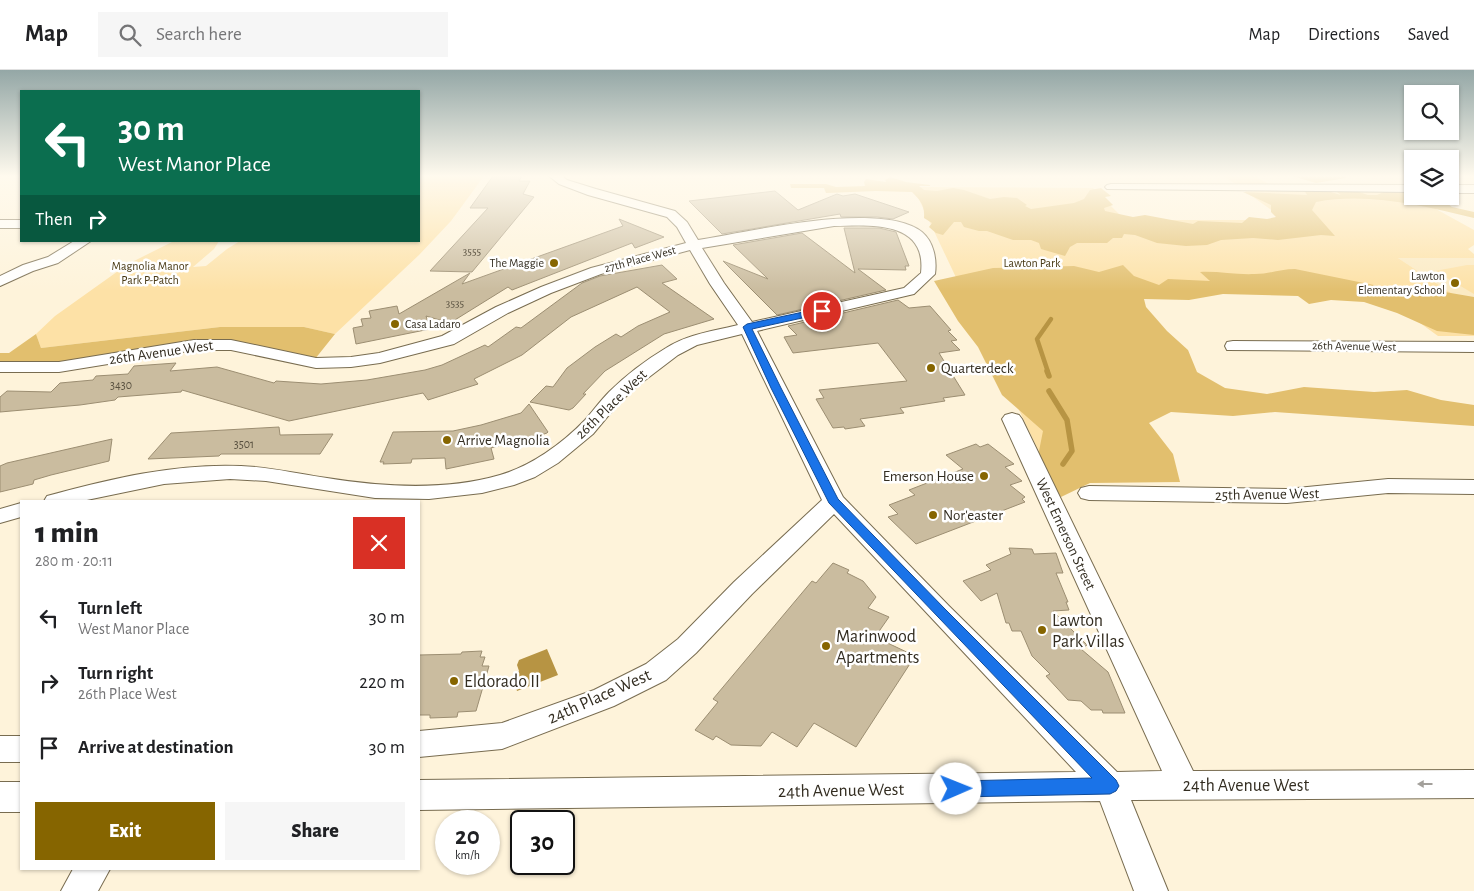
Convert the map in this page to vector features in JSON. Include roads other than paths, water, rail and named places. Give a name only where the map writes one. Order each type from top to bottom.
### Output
[{"type":"street","points":[[671,214],[682,225],[717,284],[747,327],[834,501],[940,613],[1110,786],[1151,891]]},
{"type":"street","name":"27th Place West","points":[[380,358],[448,340],[511,306],[546,290],[588,274],[641,258],[693,245],[834,222],[854,221],[883,224],[915,233],[922,241],[930,261],[928,274],[921,282]]},
{"type":"street","points":[[0,224],[20,224]]},
{"type":"street","points":[[0,282],[28,268],[53,260],[82,242]]},
{"type":"street","points":[[0,268],[28,268]]},
{"type":"street","name":"26th Place West","points":[[323,493],[386,490],[435,492],[485,485],[528,472],[558,452],[586,429],[620,392],[669,351],[691,340],[908,291],[921,282]]},
{"type":"street","name":"26th Avenue West","points":[[0,367],[58,367],[194,345],[214,344],[231,345],[316,363],[351,362],[380,358]]},
{"type":"street","name":"26th Avenue West","points":[[1233,346],[1474,347]]},
{"type":"street","name":"West Emerson Street","points":[[1012,419],[1184,785]]},
{"type":"street","points":[[59,500],[115,485],[169,476],[231,472],[283,476],[323,493]]},
{"type":"street","name":"25th Avenue West","points":[[1089,493],[1287,496],[1388,486],[1474,487]]},
{"type":"street","name":"24th Place West","points":[[420,744],[502,736],[604,698],[656,672],[688,646],[743,588],[834,501]]},
{"type":"street","points":[[0,516],[20,510]]},
{"type":"street","points":[[0,749],[20,749]]},
{"type":"street","name":"24th Avenue West","points":[[420,795],[1184,785],[1474,784]]},
{"type":"street","points":[[0,797],[20,797]]},
{"type":"street","points":[[78,891],[92,870]]},
{"type":"waterway","points":[[1048,372],[1037,339],[1051,319]]},
{"type":"waterway","points":[[1047,371],[1049,376]]},
{"type":"waterway","points":[[1049,391],[1067,420],[1072,451],[1063,464]]},
{"type":"place","name":"The Maggie","points":[[554,263]]},
{"type":"place","name":"Lawton Elementary School","points":[[1455,283]]},
{"type":"place","name":"Casa Ladaro","points":[[395,324]]},
{"type":"place","name":"Quarterdeck","points":[[931,368]]},
{"type":"place","name":"Arrive Magnolia","points":[[447,440]]},
{"type":"place","name":"Emerson House","points":[[984,476]]},
{"type":"place","name":"Nor'easter","points":[[933,515]]},
{"type":"place","name":"Lawton Park Villas","points":[[1042,630]]},
{"type":"place","name":"Marinwood Apartments","points":[[826,646]]},
{"type":"place","name":"Eldorado II","points":[[454,681]]},
{"type":"park label","name":"Lawton Park","points":[[1032,263]]},
{"type":"park label","name":"Magnolia Manor Park P-Patch","points":[[150,273]]}]
